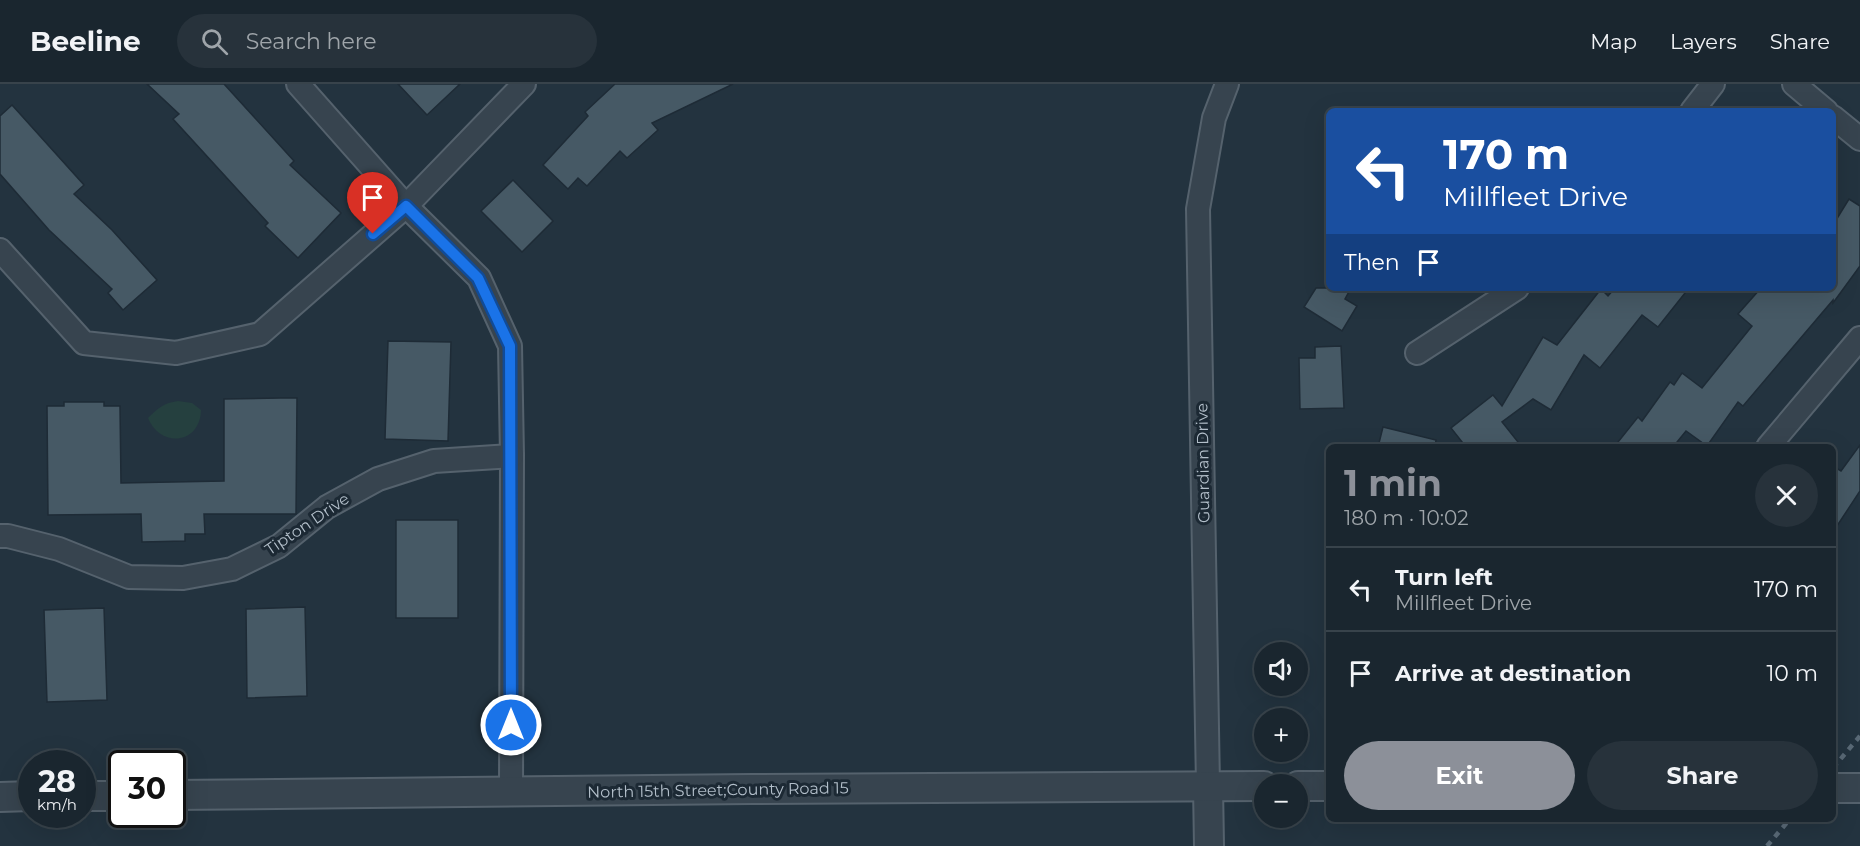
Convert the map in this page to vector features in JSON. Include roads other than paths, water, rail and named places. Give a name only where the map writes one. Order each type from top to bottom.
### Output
[{"type":"street","points":[[298,84],[406,206],[478,278],[510,346],[511,793]]},
{"type":"street","points":[[0,250],[84,343],[176,352],[260,334],[406,206],[524,84]]},
{"type":"street","name":"Guardian Drive","points":[[1209,846],[1198,209],[1214,118],[1227,84]]},
{"type":"street","points":[[1694,108],[1713,84]]},
{"type":"street","points":[[1794,84],[1822,108]]},
{"type":"street","points":[[1836,119],[1860,139]]},
{"type":"street","points":[[1417,352],[1512,291]]},
{"type":"street","points":[[1771,444],[1860,338]]},
{"type":"street","name":"Tipton Drive","points":[[0,536],[59,549],[129,577],[183,578],[232,569],[279,546],[327,507],[378,479],[434,461],[512,456]]},
{"type":"street","name":"North 15th Street;County Road 15","points":[[186,795],[1254,786]]},
{"type":"street","points":[[1308,786],[1326,786]]},
{"type":"street","points":[[1836,788],[1860,788]]},
{"type":"street","points":[[0,797],[18,796]]},
{"type":"railway","points":[[1836,764],[1860,736]]},
{"type":"railway","points":[[1767,846],[1787,822]]}]
